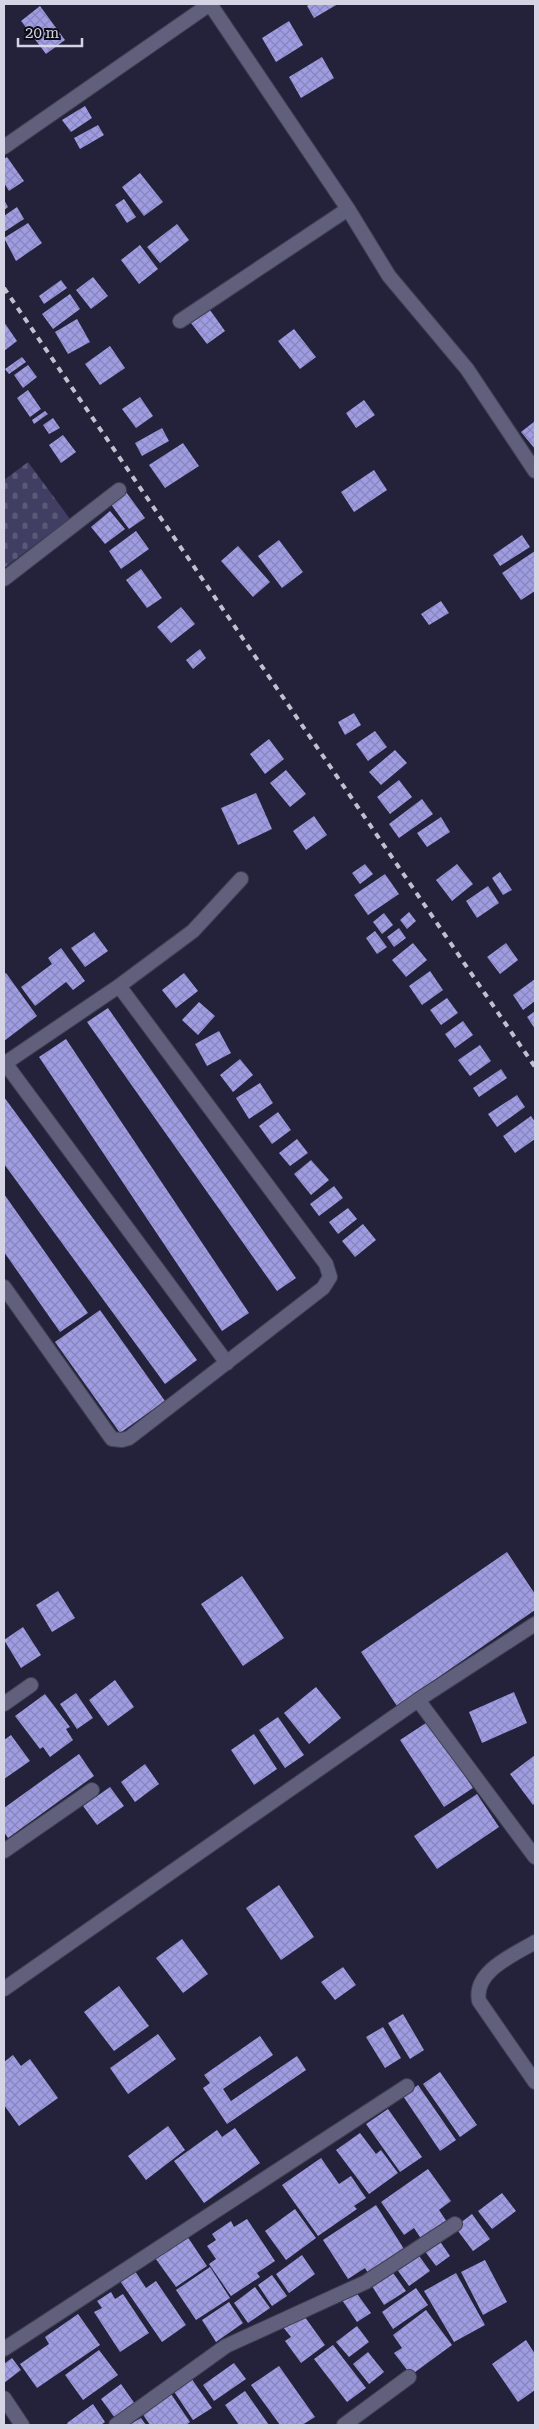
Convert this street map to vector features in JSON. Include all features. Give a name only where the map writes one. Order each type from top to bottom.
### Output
[{"type":"street","points":[[4,147],[210,4],[348,209],[389,276],[467,369],[535,471]]},
{"type":"street","points":[[180,321],[348,209]]},
{"type":"street","points":[[4,579],[119,490]]},
{"type":"street","points":[[226,1363],[4,1064],[119,986],[193,931],[240,879]]},
{"type":"street","points":[[4,1287],[112,1439],[122,1440],[129,1438],[323,1288],[330,1277],[326,1264],[119,986]]},
{"type":"street","points":[[4,1989],[418,1700],[535,1624]]},
{"type":"street","points":[[4,1704],[32,1685]]},
{"type":"street","points":[[418,1700],[535,1857]]},
{"type":"street","points":[[4,1851],[92,1790]]},
{"type":"street","points":[[535,1942],[489,1972],[478,1986],[479,2000],[535,2082]]},
{"type":"street","points":[[4,2349],[407,2086]]},
{"type":"street","points":[[116,2425],[226,2346],[366,2282],[455,2224]]},
{"type":"street","points":[[344,2425],[409,2377]]},
{"type":"street","points":[[4,2398],[22,2425]]},
{"type":"green space","points":[[28,462],[70,519],[4,568],[4,480]]},
{"type":"building","points":[[310,4],[338,4],[314,18],[307,6]]},
{"type":"building","points":[[40,6],[65,40],[46,54],[21,21]]},
{"type":"building","points":[[289,21],[303,45],[276,62],[262,38]]},
{"type":"building","points":[[322,57],[334,78],[301,98],[289,77]]},
{"type":"building","points":[[85,106],[92,118],[71,132],[62,120]]},
{"type":"building","points":[[98,125],[104,135],[80,149],[74,138]]},
{"type":"building","points":[[7,157],[24,181],[9,191],[4,183],[4,159]]},
{"type":"building","points":[[140,173],[163,202],[144,216],[122,187]]},
{"type":"building","points":[[124,199],[136,217],[127,223],[115,205]]},
{"type":"building","points":[[4,200],[8,207],[4,210]]},
{"type":"building","points":[[17,207],[24,219],[4,232],[4,216]]},
{"type":"building","points":[[28,223],[42,243],[16,261],[4,238]]},
{"type":"building","points":[[177,224],[189,240],[160,263],[147,247]]},
{"type":"building","points":[[140,245],[158,269],[139,284],[121,260]]},
{"type":"building","points":[[93,277],[108,296],[91,309],[76,290]]},
{"type":"building","points":[[61,280],[67,288],[44,304],[39,296]]},
{"type":"building","points":[[70,294],[80,309],[53,329],[42,314]]},
{"type":"building","points":[[210,310],[225,331],[207,344],[191,323]]},
{"type":"building","points":[[77,319],[90,342],[68,354],[55,332]]},
{"type":"building","points":[[4,322],[17,341],[4,351]]},
{"type":"building","points":[[294,329],[316,357],[300,369],[278,341]]},
{"type":"building","points":[[110,346],[125,368],[100,385],[85,364]]},
{"type":"building","points":[[22,357],[26,362],[9,374],[5,369]]},
{"type":"building","points":[[28,365],[37,377],[23,388],[14,375]]},
{"type":"building","points":[[28,390],[41,409],[30,417],[17,398]]},
{"type":"building","points":[[140,397],[153,416],[136,428],[122,409]]},
{"type":"building","points":[[364,400],[375,415],[356,428],[346,413]]},
{"type":"building","points":[[45,411],[48,414],[34,424],[32,420]]},
{"type":"building","points":[[53,418],[60,428],[49,434],[43,425]]},
{"type":"building","points":[[535,421],[535,449],[521,432]]},
{"type":"building","points":[[162,428],[169,441],[142,456],[135,443]]},
{"type":"building","points":[[63,435],[76,452],[61,463],[49,445]]},
{"type":"building","points":[[183,443],[199,466],[165,488],[149,465]]},
{"type":"building","points":[[374,470],[387,490],[354,512],[341,492]]},
{"type":"building","points":[[126,492],[145,518],[129,529],[110,503]]},
{"type":"building","points":[[110,511],[125,529],[105,544],[91,527]]},
{"type":"building","points":[[136,531],[149,549],[121,569],[109,551]]},
{"type":"building","points":[[522,535],[530,547],[500,566],[493,555]]},
{"type":"building","points":[[279,540],[303,572],[282,588],[258,556]]},
{"type":"building","points":[[238,546],[270,582],[253,597],[221,561]]},
{"type":"building","points":[[535,551],[535,591],[521,600],[502,573]]},
{"type":"building","points":[[141,569],[162,598],[147,608],[126,580]]},
{"type":"building","points":[[441,601],[449,613],[429,625],[421,614]]},
{"type":"building","points":[[181,607],[195,624],[171,643],[157,627]]},
{"type":"building","points":[[200,649],[206,658],[193,669],[186,660]]},
{"type":"building","points":[[354,713],[361,725],[345,735],[338,722]]},
{"type":"building","points":[[375,731],[387,747],[368,761],[356,744]]},
{"type":"building","points":[[269,739],[284,759],[265,774],[250,754]]},
{"type":"building","points":[[395,750],[407,763],[381,785],[369,772]]},
{"type":"building","points":[[286,770],[306,794],[290,807],[270,783]]},
{"type":"building","points":[[399,780],[412,797],[390,814],[377,797]]},
{"type":"building","points":[[256,793],[272,829],[238,845],[221,808]]},
{"type":"building","points":[[422,799],[433,814],[399,838],[389,824]]},
{"type":"building","points":[[314,816],[327,835],[306,850],[293,831]]},
{"type":"building","points":[[441,817],[450,832],[427,847],[417,833]]},
{"type":"building","points":[[365,864],[373,874],[360,884],[352,873]]},
{"type":"building","points":[[457,864],[473,884],[452,901],[436,880]]},
{"type":"building","points":[[500,872],[512,890],[503,895],[492,878]]},
{"type":"building","points":[[385,874],[399,894],[368,915],[354,895]]},
{"type":"building","points":[[488,886],[499,903],[477,918],[466,901]]},
{"type":"building","points":[[409,912],[416,921],[407,929],[400,920]]},
{"type":"building","points":[[384,913],[393,925],[382,934],[373,922]]},
{"type":"building","points":[[399,928],[406,938],[394,947],[387,937]]},
{"type":"building","points":[[375,931],[387,947],[377,954],[366,938]]},
{"type":"building","points":[[94,932],[108,951],[85,967],[71,948]]},
{"type":"building","points":[[413,943],[427,960],[406,977],[392,960]]},
{"type":"building","points":[[506,943],[518,960],[500,974],[487,957]]},
{"type":"building","points":[[61,948],[85,981],[73,990],[66,982],[35,1006],[21,987],[52,964],[48,958]]},
{"type":"building","points":[[430,971],[443,990],[422,1005],[409,986]]},
{"type":"building","points":[[6,973],[37,1016],[4,1041],[4,974]]},
{"type":"building","points":[[184,973],[198,991],[176,1008],[162,990]]},
{"type":"building","points":[[535,979],[535,1001],[523,1010],[513,995]]},
{"type":"building","points":[[447,998],[458,1013],[441,1025],[430,1010]]},
{"type":"building","points":[[199,1002],[215,1016],[198,1035],[182,1020]]},
{"type":"building","points":[[108,1008],[296,1278],[277,1291],[87,1022]]},
{"type":"building","points":[[535,1011],[535,1029],[527,1017]]},
{"type":"building","points":[[463,1021],[473,1035],[455,1048],[445,1034]]},
{"type":"building","points":[[219,1031],[231,1053],[207,1066],[195,1044]]},
{"type":"building","points":[[66,1039],[249,1313],[222,1331],[39,1057]]},
{"type":"building","points":[[480,1045],[491,1061],[470,1076],[458,1060]]},
{"type":"building","points":[[240,1059],[253,1075],[233,1092],[220,1075]]},
{"type":"building","points":[[501,1069],[507,1078],[479,1097],[473,1088]]},
{"type":"building","points":[[260,1083],[273,1103],[249,1119],[236,1098]]},
{"type":"building","points":[[517,1095],[525,1107],[497,1127],[488,1114]]},
{"type":"building","points":[[4,1097],[197,1360],[165,1384],[4,1164]]},
{"type":"building","points":[[278,1112],[291,1130],[272,1144],[259,1126]]},
{"type":"building","points":[[531,1116],[535,1122],[535,1139],[515,1153],[503,1136]]},
{"type":"building","points":[[297,1139],[308,1153],[290,1166],[279,1153]]},
{"type":"building","points":[[311,1160],[329,1180],[311,1195],[294,1174]]},
{"type":"building","points":[[334,1186],[343,1198],[319,1216],[310,1204]]},
{"type":"building","points":[[4,1194],[88,1313],[60,1332],[4,1252]]},
{"type":"building","points":[[348,1208],[357,1219],[338,1234],[329,1222]]},
{"type":"building","points":[[363,1224],[376,1240],[355,1257],[342,1241]]},
{"type":"building","points":[[100,1310],[165,1401],[120,1433],[55,1342]]},
{"type":"building","points":[[507,1552],[535,1594],[535,1610],[397,1706],[361,1652]]},
{"type":"building","points":[[242,1576],[284,1638],[243,1666],[201,1604]]},
{"type":"building","points":[[58,1591],[75,1618],[52,1632],[36,1605]]},
{"type":"building","points":[[23,1627],[41,1655],[21,1668],[4,1640]]},
{"type":"building","points":[[115,1680],[134,1707],[108,1726],[89,1700]]},
{"type":"building","points":[[316,1687],[341,1718],[309,1744],[284,1713]]},
{"type":"building","points":[[514,1692],[527,1723],[482,1743],[469,1712]]},
{"type":"building","points":[[76,1693],[93,1718],[77,1729],[60,1704]]},
{"type":"building","points":[[45,1694],[70,1727],[66,1729],[73,1740],[50,1757],[43,1747],[40,1749],[15,1716]]},
{"type":"building","points":[[278,1717],[304,1755],[285,1768],[259,1730]]},
{"type":"building","points":[[429,1721],[473,1788],[444,1807],[400,1740]]},
{"type":"building","points":[[254,1734],[277,1769],[254,1785],[231,1750]]},
{"type":"building","points":[[11,1735],[30,1761],[4,1779],[4,1740]]},
{"type":"building","points":[[79,1754],[94,1776],[8,1838],[4,1832],[4,1808]]},
{"type":"building","points":[[535,1755],[535,1803],[533,1805],[510,1774]]},
{"type":"building","points":[[145,1764],[159,1784],[135,1802],[121,1782]]},
{"type":"building","points":[[110,1787],[124,1806],[97,1825],[83,1806]]},
{"type":"building","points":[[477,1794],[499,1827],[437,1869],[414,1836]]},
{"type":"building","points":[[279,1885],[314,1937],[281,1960],[246,1908]]},
{"type":"building","points":[[182,1939],[208,1974],[183,1993],[156,1958]]},
{"type":"building","points":[[343,1967],[356,1985],[335,2000],[321,1982]]},
{"type":"building","points":[[119,1986],[149,2026],[114,2051],[84,2012]]},
{"type":"building","points":[[403,2014],[424,2050],[410,2059],[388,2023]]},
{"type":"building","points":[[383,2027],[401,2058],[385,2068],[366,2037]]},
{"type":"building","points":[[158,2034],[176,2059],[128,2094],[110,2068]]},
{"type":"building","points":[[260,2036],[273,2055],[223,2089],[231,2101],[297,2056],[306,2070],[227,2124],[203,2088],[210,2083],[204,2075]]},
{"type":"building","points":[[13,2055],[21,2066],[30,2059],[58,2098],[19,2126],[4,2105],[4,2062]]},
{"type":"building","points":[[440,2072],[477,2125],[460,2137],[423,2084]]},
{"type":"building","points":[[418,2085],[456,2140],[440,2151],[403,2096]]},
{"type":"building","points":[[388,2109],[422,2157],[400,2172],[366,2124]]},
{"type":"building","points":[[168,2126],[185,2150],[146,2180],[128,2156]]},
{"type":"building","points":[[235,2128],[260,2163],[204,2203],[174,2161],[217,2130],[222,2137]]},
{"type":"building","points":[[360,2133],[376,2154],[381,2150],[398,2173],[369,2194],[336,2150]]},
{"type":"building","points":[[321,2158],[339,2184],[351,2176],[366,2198],[354,2206],[357,2209],[318,2236],[282,2185]]},
{"type":"building","points":[[428,2169],[451,2201],[439,2210],[447,2222],[422,2240],[414,2228],[404,2235],[381,2202]]},
{"type":"building","points":[[502,2193],[516,2211],[492,2229],[478,2211]]},
{"type":"building","points":[[376,2205],[404,2249],[368,2273],[365,2268],[348,2279],[323,2240]]},
{"type":"building","points":[[295,2209],[316,2238],[286,2260],[265,2231]]},
{"type":"building","points":[[472,2214],[490,2239],[473,2251],[455,2227]]},
{"type":"building","points":[[247,2219],[275,2261],[257,2273],[260,2277],[231,2296],[209,2264],[216,2259],[207,2246],[216,2240],[212,2234],[231,2221],[234,2227]]},
{"type":"building","points":[[185,2233],[207,2266],[176,2287],[153,2255]]},
{"type":"building","points":[[439,2240],[450,2256],[436,2266],[424,2250]]},
{"type":"building","points":[[417,2253],[430,2271],[409,2286],[396,2268]]},
{"type":"building","points":[[302,2255],[315,2274],[289,2293],[276,2274]]},
{"type":"building","points":[[485,2260],[507,2302],[483,2315],[461,2272]]},
{"type":"building","points":[[210,2267],[230,2298],[196,2320],[176,2290]]},
{"type":"building","points":[[133,2268],[146,2288],[156,2281],[186,2325],[162,2342],[118,2278]]},
{"type":"building","points":[[391,2270],[406,2291],[384,2305],[370,2283]]},
{"type":"building","points":[[456,2273],[485,2325],[454,2342],[424,2291]]},
{"type":"building","points":[[272,2275],[287,2296],[272,2306],[258,2285]]},
{"type":"building","points":[[255,2287],[270,2308],[248,2323],[234,2303]]},
{"type":"building","points":[[416,2288],[428,2305],[393,2329],[382,2312]]},
{"type":"building","points":[[355,2291],[371,2313],[357,2322],[342,2300]]},
{"type":"building","points":[[111,2292],[115,2299],[123,2294],[149,2333],[120,2352],[94,2312],[102,2308],[97,2301]]},
{"type":"building","points":[[229,2302],[243,2323],[216,2342],[202,2320]]},
{"type":"building","points":[[426,2310],[452,2345],[411,2375],[394,2353],[402,2348],[393,2335]]},
{"type":"building","points":[[302,2313],[325,2345],[301,2363],[285,2341],[291,2337],[283,2327]]},
{"type":"building","points":[[78,2314],[100,2345],[37,2388],[20,2364],[49,2344],[45,2337]]},
{"type":"building","points":[[357,2326],[369,2342],[349,2357],[336,2342]]},
{"type":"building","points":[[526,2340],[535,2354],[535,2390],[518,2402],[492,2364]]},
{"type":"building","points":[[333,2345],[366,2388],[347,2402],[314,2359]]},
{"type":"building","points":[[99,2350],[118,2375],[83,2400],[65,2375]]},
{"type":"building","points":[[368,2352],[384,2372],[369,2384],[353,2364]]},
{"type":"building","points":[[12,2358],[21,2370],[4,2383],[4,2364]]},
{"type":"building","points":[[234,2363],[246,2379],[214,2401],[203,2385]]},
{"type":"building","points":[[279,2366],[315,2417],[302,2425],[280,2425],[251,2385]]},
{"type":"building","points":[[191,2378],[212,2408],[193,2420],[173,2390]]},
{"type":"building","points":[[121,2384],[135,2404],[115,2418],[101,2399]]},
{"type":"building","points":[[245,2391],[269,2425],[239,2425],[225,2405]]},
{"type":"building","points":[[171,2394],[190,2422],[186,2425],[150,2425],[142,2413]]},
{"type":"building","points":[[93,2404],[105,2422],[101,2425],[68,2425],[67,2423]]},
{"type":"building","points":[[141,2418],[146,2425],[129,2425]]},
{"type":"railway","points":[[4,288],[535,1067]]}]
